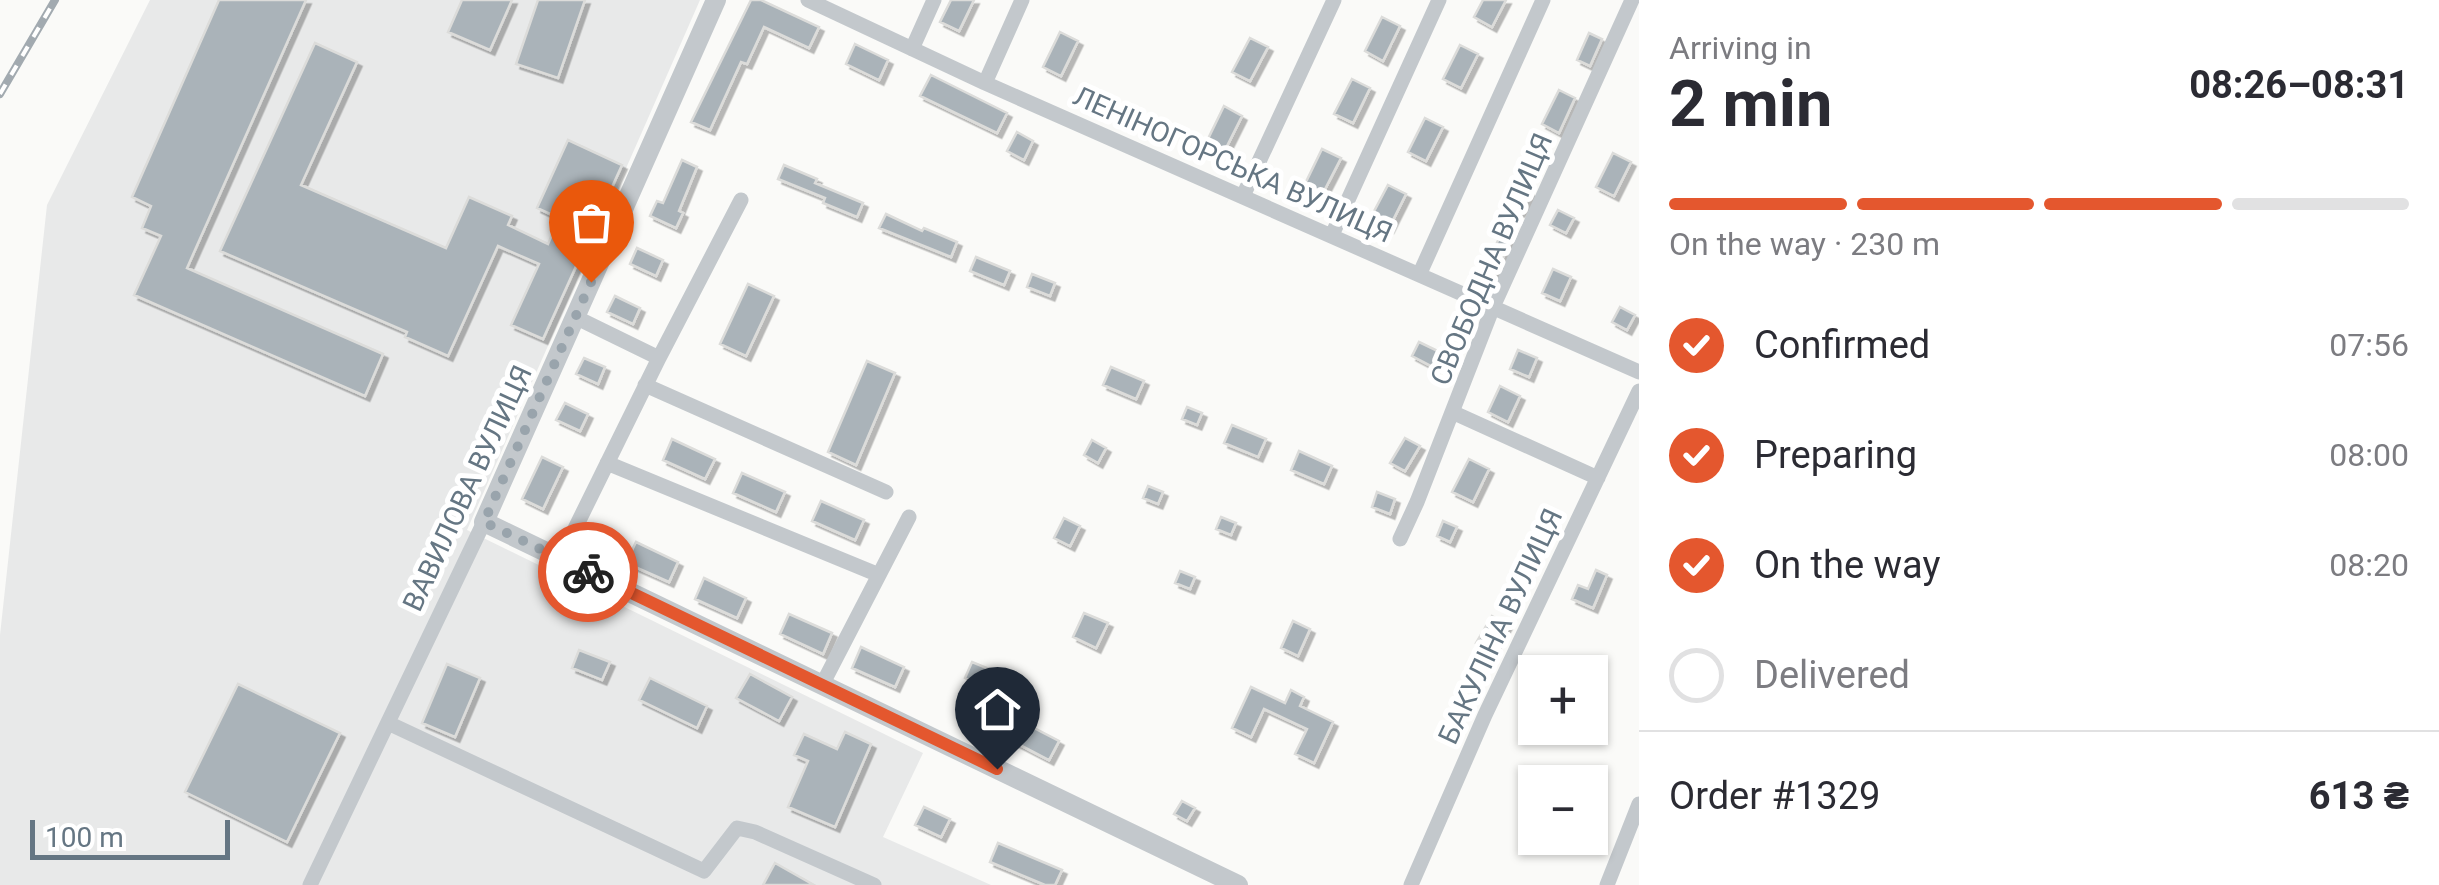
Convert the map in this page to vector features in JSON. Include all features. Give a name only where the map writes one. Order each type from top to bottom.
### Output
[{"type":"street","name":"ВАВИЛОВА ВУЛИЦЯ","points":[[310,885],[484,522],[716,0]]},
{"type":"street","name":"ЛЕНІНОГОРСЬКА ВУЛИЦЯ","points":[[808,0],[985,83],[1639,372]]},
{"type":"street","points":[[912,48],[934,0]]},
{"type":"street","points":[[985,83],[1022,0]]},
{"type":"street","points":[[1243,196],[1334,0]]},
{"type":"street","points":[[1332,235],[1439,0]]},
{"type":"street","points":[[1420,273],[1544,0]]},
{"type":"street","name":"СВОБОДНА ВУЛИЦЯ","points":[[1400,539],[1493,307],[1632,0]]},
{"type":"street","points":[[560,559],[658,358],[742,200]]},
{"type":"street","points":[[575,317],[658,358]]},
{"type":"street","points":[[645,385],[886,492]]},
{"type":"street","name":"БАКУЛІНА ВУЛИЦЯ","points":[[1411,885],[1485,714],[1639,391]]},
{"type":"street","points":[[1452,412],[1598,478]]},
{"type":"street","points":[[607,463],[879,575]]},
{"type":"street","points":[[822,685],[909,517]]},
{"type":"street","points":[[484,522],[1238,885]]},
{"type":"street","points":[[388,723],[704,872],[737,828],[755,832],[874,885]]},
{"type":"street","points":[[1608,885],[1639,804]]},
{"type":"shaded area","points":[[150,0],[700,0],[467,530],[923,753],[883,837],[991,885],[0,885],[0,635],[47,205]]},
{"type":"building","points":[[219,0],[306,0],[187,268],[383,354],[365,396],[134,295],[161,236],[142,228],[151,206],[132,197]]},
{"type":"building","points":[[462,0],[512,0],[490,50],[448,32]]},
{"type":"building","points":[[538,0],[585,0],[558,78],[516,64]]},
{"type":"building","points":[[751,0],[761,0],[819,27],[809,48],[764,27],[747,64],[741,62],[710,130],[691,122]]},
{"type":"building","points":[[951,0],[974,0],[959,31],[940,22]]},
{"type":"building","points":[[1483,0],[1506,0],[1492,27],[1474,17]]},
{"type":"building","points":[[1382,17],[1400,26],[1383,61],[1365,51]]},
{"type":"building","points":[[1060,32],[1078,41],[1061,76],[1043,67]]},
{"type":"building","points":[[1589,33],[1602,39],[1590,66],[1577,60]]},
{"type":"building","points":[[1250,38],[1268,47],[1250,81],[1232,72]]},
{"type":"building","points":[[315,43],[357,62],[301,185],[446,248],[469,197],[512,216],[508,225],[548,244],[559,218],[537,208],[568,140],[622,165],[543,339],[511,325],[539,264],[498,246],[448,356],[405,337],[407,332],[220,251]]},
{"type":"building","points":[[855,44],[888,60],[879,80],[846,64]]},
{"type":"building","points":[[1460,45],[1478,54],[1461,88],[1443,79]]},
{"type":"building","points":[[931,75],[1007,113],[997,133],[920,96]]},
{"type":"building","points":[[1352,79],[1370,88],[1353,123],[1334,114]]},
{"type":"building","points":[[1559,90],[1575,98],[1559,133],[1542,124]]},
{"type":"building","points":[[1224,106],[1242,116],[1225,150],[1207,141]]},
{"type":"building","points":[[1425,118],[1443,127],[1426,161],[1408,152]]},
{"type":"building","points":[[1017,132],[1033,141],[1024,160],[1007,151]]},
{"type":"building","points":[[1322,149],[1341,158],[1323,193],[1305,184]]},
{"type":"building","points":[[1613,153],[1631,162],[1614,196],[1596,187]]},
{"type":"building","points":[[682,160],[697,167],[676,228],[650,216],[657,201],[663,203]]},
{"type":"building","points":[[784,165],[863,203],[857,217],[823,203],[825,198],[778,179]]},
{"type":"building","points":[[1515,183],[1531,193],[1520,212],[1503,202]]},
{"type":"building","points":[[1388,185],[1406,194],[1389,228],[1370,219]]},
{"type":"building","points":[[1558,210],[1574,218],[1566,233],[1550,225]]},
{"type":"building","points":[[886,214],[957,242],[951,257],[879,228]]},
{"type":"building","points":[[1500,236],[1511,241],[1495,274],[1485,270]]},
{"type":"building","points":[[637,248],[663,260],[656,276],[630,264]]},
{"type":"building","points":[[976,257],[1010,271],[1004,285],[970,271]]},
{"type":"building","points":[[1553,269],[1571,277],[1560,301],[1542,293]]},
{"type":"building","points":[[1032,274],[1055,283],[1050,296],[1027,287]]},
{"type":"building","points":[[748,284],[774,296],[746,356],[720,344]]},
{"type":"building","points":[[615,296],[640,308],[633,324],[607,312]]},
{"type":"building","points":[[1620,307],[1635,315],[1627,330],[1612,322]]},
{"type":"building","points":[[1419,342],[1442,353],[1435,368],[1412,356]]},
{"type":"building","points":[[1518,350],[1537,358],[1529,377],[1510,369]]},
{"type":"building","points":[[584,358],[605,367],[598,384],[576,374]]},
{"type":"building","points":[[867,361],[895,373],[856,465],[828,452]]},
{"type":"building","points":[[1111,367],[1144,381],[1136,399],[1103,385]]},
{"type":"building","points":[[1500,386],[1520,396],[1508,422],[1488,412]]},
{"type":"building","points":[[565,403],[588,414],[580,431],[556,420]]},
{"type":"building","points":[[1187,407],[1202,413],[1197,425],[1182,419]]},
{"type":"building","points":[[1232,425],[1266,439],[1258,457],[1224,443]]},
{"type":"building","points":[[1405,438],[1420,446],[1405,471],[1390,463]]},
{"type":"building","points":[[672,439],[715,459],[705,479],[663,460]]},
{"type":"building","points":[[1092,440],[1106,448],[1098,463],[1084,455]]},
{"type":"building","points":[[1299,451],[1332,466],[1324,484],[1291,470]]},
{"type":"building","points":[[542,457],[563,467],[543,509],[522,499]]},
{"type":"building","points":[[1469,459],[1489,469],[1473,502],[1452,492]]},
{"type":"building","points":[[742,473],[785,492],[776,512],[733,493]]},
{"type":"building","points":[[1148,486],[1163,492],[1158,504],[1143,498]]},
{"type":"building","points":[[1377,492],[1395,499],[1390,514],[1372,507]]},
{"type":"building","points":[[821,501],[864,520],[855,540],[812,521]]},
{"type":"building","points":[[1221,517],[1236,523],[1231,535],[1216,529]]},
{"type":"building","points":[[1064,518],[1080,526],[1070,546],[1054,538]]},
{"type":"building","points":[[1443,521],[1457,527],[1450,542],[1437,536]]},
{"type":"building","points":[[636,542],[678,562],[669,582],[626,563]]},
{"type":"building","points":[[1596,570],[1607,575],[1593,608],[1572,599],[1578,585],[1588,589]]},
{"type":"building","points":[[1180,571],[1195,577],[1190,589],[1175,583]]},
{"type":"building","points":[[704,578],[746,598],[737,618],[695,599]]},
{"type":"building","points":[[1084,613],[1108,623],[1096,648],[1073,637]]},
{"type":"building","points":[[789,614],[832,633],[823,654],[780,634]]},
{"type":"building","points":[[1492,616],[1507,625],[1491,652],[1476,643]]},
{"type":"building","points":[[1293,621],[1310,629],[1298,656],[1281,648]]},
{"type":"building","points":[[861,647],[904,667],[895,687],[852,668]]},
{"type":"building","points":[[579,650],[610,662],[602,680],[572,668]]},
{"type":"building","points":[[972,662],[989,669],[981,686],[965,678]]},
{"type":"building","points":[[447,664],[480,678],[455,737],[422,723]]},
{"type":"building","points":[[750,674],[792,697],[779,721],[736,698]]},
{"type":"building","points":[[650,678],[707,706],[697,728],[639,700]]},
{"type":"building","points":[[238,684],[340,733],[287,842],[185,792]]},
{"type":"building","points":[[1251,687],[1285,703],[1291,690],[1304,697],[1300,706],[1333,722],[1314,763],[1295,754],[1307,729],[1264,709],[1251,737],[1232,728]]},
{"type":"building","points":[[1009,715],[1059,741],[1049,760],[999,734]]},
{"type":"building","points":[[845,732],[871,744],[835,827],[788,807],[808,761],[794,755],[804,734],[837,749]]},
{"type":"building","points":[[1182,801],[1195,808],[1187,821],[1174,814]]},
{"type":"building","points":[[924,807],[950,819],[941,837],[915,825]]},
{"type":"building","points":[[998,843],[1062,870],[1055,885],[1045,885],[990,862]]},
{"type":"building","points":[[775,863],[814,885],[763,885]]},
{"type":"railway","points":[[0,94],[55,0]]},
{"type":"way so far","points":[[588,572],[484,522],[591,282]]},
{"type":"route","points":[[588,572],[997,769]]}]
